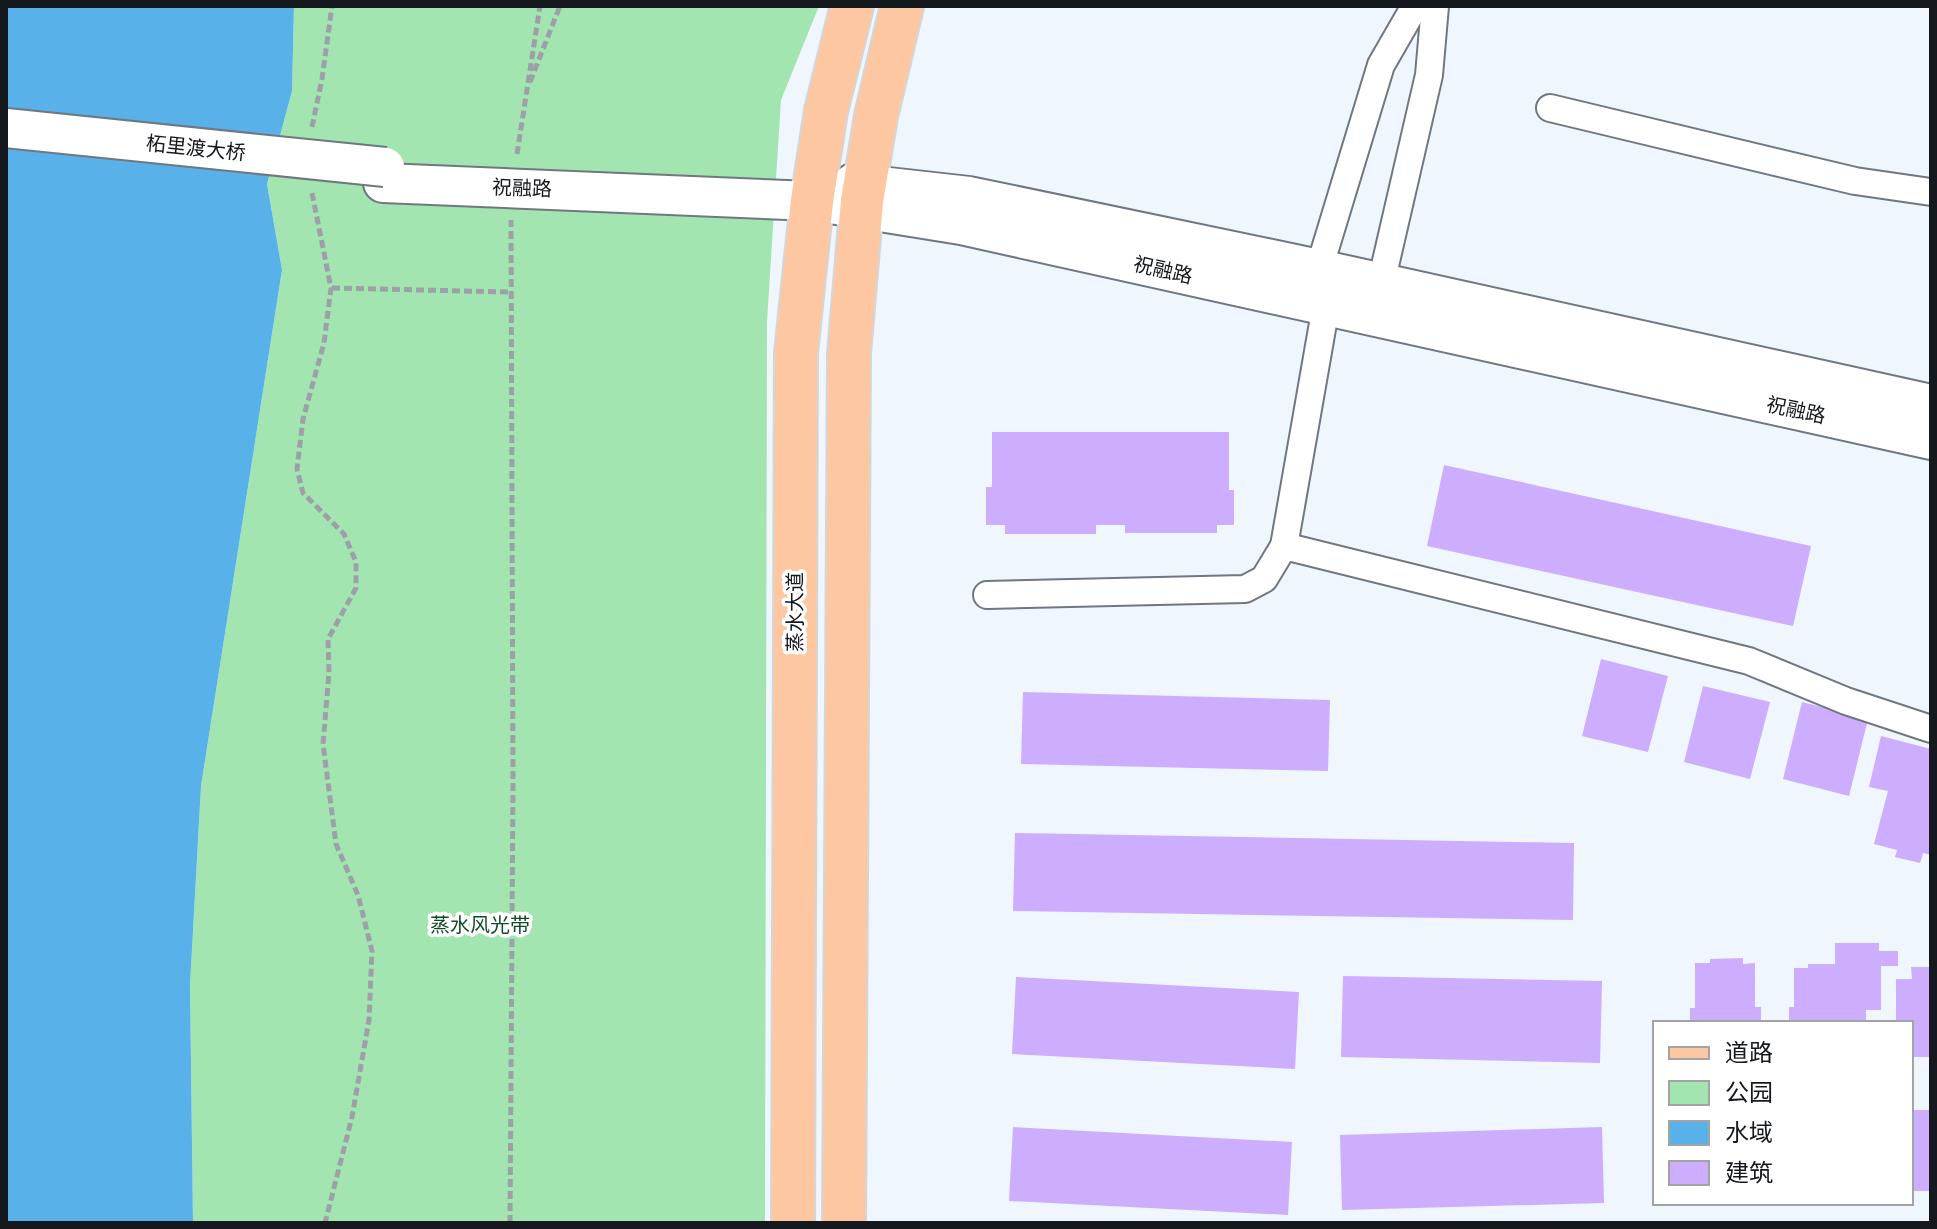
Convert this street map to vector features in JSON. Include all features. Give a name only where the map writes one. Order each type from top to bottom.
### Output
[{"type":"main road","name":"蒸水大道","points":[[793,1223],[796,353],[813,190],[826,111],[852,6]]},
{"type":"main road","points":[[844,1223],[849,354],[863,197],[876,116],[902,6]]},
{"type":"main road","name":"柘里渡大桥","points":[[6,128],[384,175]]},
{"type":"main road","name":"柘里渡大桥","points":[[6,146],[384,175]]},
{"type":"main road","name":"祝融路","points":[[384,175],[813,190],[863,197],[961,225],[1931,440]]},
{"type":"main road","name":"祝融路","points":[[863,197],[969,196],[1319,269],[1931,404]]},
{"type":"street","points":[[1319,269],[1381,65],[1415,6]]},
{"type":"street","points":[[1381,283],[1429,75],[1435,6]]},
{"type":"street","points":[[1550,108],[1855,181],[1931,192]]},
{"type":"street","points":[[987,595],[1245,589],[1264,579],[1284,546],[1326,306]]},
{"type":"street","points":[[1284,546],[1749,661],[1846,701],[1931,729]]},
{"type":"path","points":[[311,133],[332,6]]},
{"type":"path","points":[[510,1223],[513,798],[510,292],[513,179],[540,6]]},
{"type":"path","points":[[527,90],[560,6]]},
{"type":"path","points":[[311,191],[331,288],[324,343],[303,419],[297,469],[303,493],[344,534],[356,562],[356,588],[328,639],[329,673],[323,744],[336,844],[358,895],[372,951],[369,1020],[352,1117],[325,1223]]},
{"type":"path","points":[[331,288],[510,292]]},
{"type":"green space","name":"蒸水风光带","points":[[294,6],[819,6],[781,100],[767,322],[765,1223],[193,1223],[190,985],[201,786],[282,270],[267,184],[292,91]]},
{"type":"water","points":[[6,6],[294,6],[292,91],[267,184],[282,270],[201,786],[190,985],[193,1223],[6,1223]]},
{"type":"building","points":[[992,432],[1229,432],[1229,490],[1234,490],[1234,525],[1217,525],[1217,533],[1125,533],[1125,525],[1096,525],[1096,534],[1005,534],[1005,525],[986,525],[986,487],[992,487]]},
{"type":"building","points":[[1444,465],[1811,546],[1793,626],[1427,546]]},
{"type":"building","points":[[1601,659],[1668,676],[1648,752],[1582,736]]},
{"type":"building","points":[[1703,686],[1770,702],[1750,779],[1684,762]]},
{"type":"building","points":[[1023,692],[1330,700],[1328,771],[1021,764]]},
{"type":"building","points":[[1802,702],[1868,719],[1849,796],[1783,779]]},
{"type":"building","points":[[1881,736],[1931,749],[1931,855],[1923,853],[1920,863],[1895,857],[1897,850],[1874,844],[1888,791],[1869,787]]},
{"type":"building","points":[[1015,833],[1574,843],[1573,920],[1013,911]]},
{"type":"building","points":[[1835,943],[1879,943],[1879,951],[1898,951],[1898,966],[1881,966],[1881,1010],[1866,1010],[1866,1021],[1789,1021],[1789,1007],[1794,1007],[1794,968],[1808,968],[1808,964],[1835,964]]},
{"type":"building","points":[[1743,958],[1743,964],[1755,963],[1755,1007],[1761,1007],[1761,1021],[1690,1021],[1690,1008],[1695,1008],[1695,963],[1710,963],[1710,959]]},
{"type":"building","points":[[1911,967],[1931,967],[1931,1057],[1913,1057],[1913,1021],[1896,1021],[1896,979],[1912,979]]},
{"type":"building","points":[[1343,976],[1602,981],[1600,1063],[1341,1057]]},
{"type":"building","points":[[1016,977],[1299,992],[1295,1069],[1012,1054]]},
{"type":"building","points":[[1913,1110],[1931,1110],[1931,1191],[1913,1191]]},
{"type":"building","points":[[1013,1127],[1292,1142],[1288,1215],[1009,1201]]},
{"type":"building","points":[[1602,1127],[1604,1203],[1342,1210],[1340,1135]]}]
